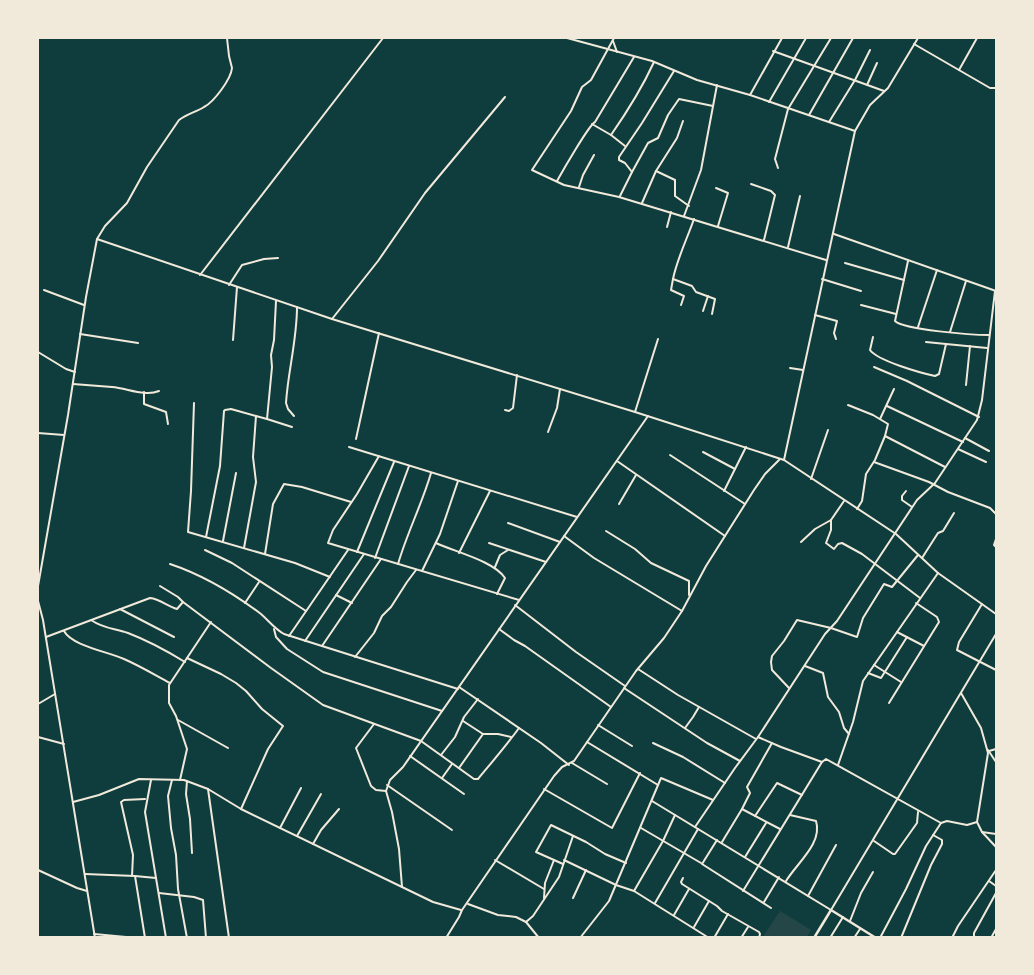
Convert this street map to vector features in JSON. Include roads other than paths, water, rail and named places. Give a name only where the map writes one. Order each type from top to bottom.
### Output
[{"type":"main road","points":[[814,938],[831,910],[878,938]]},
{"type":"street","points":[[38,586],[73,384],[84,305],[97,239],[105,226],[127,203],[147,167],[179,120],[206,106],[214,99],[228,79],[232,68],[227,38]]},
{"type":"street","points":[[200,275],[383,38]]},
{"type":"street","points":[[567,38],[654,62],[674,72],[697,80],[750,95],[854,131]]},
{"type":"street","points":[[750,95],[782,38]]},
{"type":"street","points":[[769,102],[806,38]]},
{"type":"street","points":[[778,168],[775,160],[788,109],[831,38]]},
{"type":"street","points":[[809,115],[853,38]]},
{"type":"street","points":[[784,460],[854,131],[870,104],[885,92],[918,38]]},
{"type":"street","points":[[959,70],[977,38]]},
{"type":"street","points":[[613,39],[590,80],[582,87],[571,111],[532,169],[564,185],[620,196],[826,260]]},
{"type":"street","points":[[613,39],[617,52]]},
{"type":"street","points":[[914,44],[990,88],[996,88]]},
{"type":"street","points":[[829,122],[855,80],[870,50]]},
{"type":"street","points":[[773,51],[835,72],[885,92]]},
{"type":"street","points":[[557,181],[634,56]]},
{"type":"street","points":[[611,135],[643,85],[654,62]]},
{"type":"street","points":[[867,85],[877,63]]},
{"type":"street","points":[[632,172],[625,163],[618,159],[674,72]]},
{"type":"street","points":[[684,216],[701,170],[717,85]]},
{"type":"street","points":[[332,319],[378,261],[425,193],[505,97]]},
{"type":"street","points":[[620,196],[648,144],[658,138],[668,115],[680,99],[713,106]]},
{"type":"street","points":[[642,203],[656,171],[678,138],[683,121]]},
{"type":"street","points":[[592,124],[626,146]]},
{"type":"street","points":[[579,187],[583,175],[594,156]]},
{"type":"street","points":[[656,171],[675,180],[675,196],[689,206]]},
{"type":"street","points":[[751,184],[771,191],[775,195],[764,240]]},
{"type":"street","points":[[716,188],[728,192],[718,226]]},
{"type":"street","points":[[788,248],[800,196]]},
{"type":"street","points":[[667,226],[670,212]]},
{"type":"street","points":[[681,306],[684,296],[671,290],[672,279],[677,261],[694,219]]},
{"type":"street","points":[[655,903],[697,828],[725,783],[806,666],[825,634],[838,621],[912,507],[946,468],[979,417],[996,291],[833,233]]},
{"type":"street","points":[[97,239],[332,319],[517,375],[784,460],[896,534],[938,573],[996,614]]},
{"type":"street","points":[[229,285],[242,265],[264,259],[278,258]]},
{"type":"street","points":[[908,260],[895,320],[898,323],[950,332],[989,335]]},
{"type":"street","points":[[844,262],[904,280]]},
{"type":"street","points":[[918,327],[937,270]]},
{"type":"street","points":[[672,279],[692,286],[696,292],[716,300],[712,314]]},
{"type":"street","points":[[822,279],[861,291]]},
{"type":"street","points":[[950,332],[966,280]]},
{"type":"street","points":[[232,340],[237,287]]},
{"type":"street","points":[[44,290],[84,305]]},
{"type":"street","points":[[704,312],[708,296]]},
{"type":"street","points":[[267,419],[272,367],[270,355],[274,345],[276,300]]},
{"type":"street","points":[[861,305],[896,314]]},
{"type":"street","points":[[294,416],[286,403],[297,325],[297,307]]},
{"type":"street","points":[[815,315],[837,320],[834,333],[836,339]]},
{"type":"street","points":[[356,439],[379,333]]},
{"type":"street","points":[[80,334],[138,343]]},
{"type":"street","points":[[873,337],[870,350],[873,354],[884,360],[935,376],[939,374],[946,344]]},
{"type":"street","points":[[635,412],[658,339]]},
{"type":"street","points":[[926,342],[987,348]]},
{"type":"street","points":[[966,385],[970,346]]},
{"type":"street","points":[[38,352],[74,372]]},
{"type":"street","points":[[874,367],[907,381],[979,417]]},
{"type":"street","points":[[790,368],[803,370]]},
{"type":"street","points":[[505,410],[509,411],[512,408],[517,375]]},
{"type":"street","points":[[73,384],[154,393],[159,391]]},
{"type":"street","points":[[548,432],[557,408],[560,389]]},
{"type":"street","points":[[880,419],[894,389]]},
{"type":"street","points":[[144,392],[143,403],[166,412],[168,424]]},
{"type":"street","points":[[194,403],[191,491],[187,530],[304,566],[330,577]]},
{"type":"street","points":[[848,405],[888,424],[874,462],[865,478],[862,501],[857,510]]},
{"type":"street","points":[[887,406],[963,442]]},
{"type":"street","points":[[206,536],[220,466],[224,411],[231,409],[292,427]]},
{"type":"street","points":[[244,548],[256,482],[253,457],[256,416]]},
{"type":"street","points":[[402,886],[392,812],[386,791],[387,785],[421,741],[648,416]]},
{"type":"street","points":[[811,479],[828,430]]},
{"type":"street","points":[[38,433],[64,436]]},
{"type":"street","points":[[885,436],[946,468]]},
{"type":"street","points":[[965,438],[989,451]]},
{"type":"street","points":[[349,447],[577,517]]},
{"type":"street","points":[[724,491],[746,447]]},
{"type":"street","points":[[958,449],[986,462]]},
{"type":"street","points":[[703,452],[735,469]]},
{"type":"street","points":[[670,455],[745,504]]},
{"type":"street","points":[[378,456],[333,530],[328,542],[348,550],[519,600]]},
{"type":"street","points":[[446,938],[462,910],[559,769],[572,763],[638,668],[664,638],[745,504],[766,474],[780,459]]},
{"type":"street","points":[[357,552],[394,461]]},
{"type":"street","points":[[617,461],[725,536]]},
{"type":"street","points":[[874,462],[990,508],[996,514]]},
{"type":"street","points":[[375,558],[410,466]]},
{"type":"street","points":[[398,564],[426,493],[431,472]]},
{"type":"street","points":[[223,541],[236,473]]},
{"type":"street","points":[[619,504],[636,475]]},
{"type":"street","points":[[422,572],[436,543],[458,481]]},
{"type":"street","points":[[265,554],[273,504],[284,484],[302,487],[351,502]]},
{"type":"street","points":[[906,490],[902,500],[912,507]]},
{"type":"street","points":[[459,553],[490,491]]},
{"type":"street","points":[[802,542],[815,530],[831,520],[844,501]]},
{"type":"street","points":[[922,558],[938,533],[943,531],[954,512]]},
{"type":"street","points":[[831,520],[831,530],[826,544],[834,549],[838,544],[842,543],[862,554],[920,598]]},
{"type":"street","points":[[508,523],[560,542]]},
{"type":"street","points":[[606,531],[634,549],[651,563],[689,582],[689,597]]},
{"type":"street","points":[[564,536],[594,558],[682,611]]},
{"type":"street","points":[[996,539],[994,545],[996,547]]},
{"type":"street","points":[[436,543],[495,567],[505,578],[497,594]]},
{"type":"street","points":[[489,543],[546,562]]},
{"type":"street","points":[[205,550],[232,563],[306,611]]},
{"type":"street","points":[[289,636],[348,550]]},
{"type":"street","points":[[495,567],[500,555],[509,550]]},
{"type":"street","points":[[305,641],[364,554]]},
{"type":"street","points":[[789,688],[772,670],[771,662],[772,656],[784,641],[796,620],[857,636],[863,618],[879,591],[885,584],[891,587],[918,555]]},
{"type":"street","points":[[322,646],[381,559]]},
{"type":"street","points":[[170,564],[212,582],[263,616],[274,628],[289,636],[458,688],[478,699],[569,765]]},
{"type":"street","points":[[355,657],[374,633],[382,616],[391,607],[406,582],[416,570]]},
{"type":"street","points":[[838,765],[849,734],[860,689],[868,672],[938,573]]},
{"type":"street","points":[[244,603],[259,581]]},
{"type":"street","points":[[160,586],[178,597],[323,705],[421,741],[474,779],[478,778],[500,754],[518,728]]},
{"type":"street","points":[[336,595],[352,603]]},
{"type":"street","points":[[46,637],[152,598],[176,609],[183,602]]},
{"type":"street","points":[[38,601],[46,637],[95,938]]},
{"type":"street","points":[[889,702],[938,625],[939,620],[932,612],[916,603]]},
{"type":"street","points":[[982,604],[956,649],[960,653],[996,670]]},
{"type":"street","points":[[515,606],[625,687],[712,746],[740,761]]},
{"type":"street","points":[[120,609],[174,637]]},
{"type":"street","points":[[91,620],[100,626],[128,632],[151,642],[185,662]]},
{"type":"street","points":[[180,780],[187,751],[178,720],[169,703],[170,683],[211,622]]},
{"type":"street","points":[[274,628],[276,637],[287,649],[323,672],[442,711]]},
{"type":"street","points":[[499,629],[611,707]]},
{"type":"street","points":[[64,631],[71,638],[124,659],[170,683]]},
{"type":"street","points":[[897,632],[925,646]]},
{"type":"street","points":[[652,801],[831,910],[874,841],[996,634]]},
{"type":"street","points":[[868,672],[880,678],[907,637]]},
{"type":"street","points":[[187,658],[236,683],[262,709],[283,725],[283,728],[268,749],[241,809]]},
{"type":"street","points":[[874,665],[902,682]]},
{"type":"street","points":[[806,666],[823,673],[828,697],[839,712],[844,728],[849,734]]},
{"type":"street","points":[[638,668],[678,695],[757,738],[822,762]]},
{"type":"street","points":[[961,693],[977,720],[987,748],[988,757],[977,822],[982,832],[996,847]]},
{"type":"street","points":[[38,704],[55,694]]},
{"type":"street","points":[[441,754],[457,733],[478,699]]},
{"type":"street","points":[[685,728],[699,706]]},
{"type":"street","points":[[178,720],[228,748]]},
{"type":"street","points":[[463,721],[483,734],[498,734],[512,738]]},
{"type":"street","points":[[374,724],[356,748],[372,786],[376,790],[386,791]]},
{"type":"street","points":[[598,725],[632,746]]},
{"type":"street","points":[[459,768],[483,734]]},
{"type":"street","points":[[38,737],[64,744]]},
{"type":"street","points":[[587,742],[658,785]]},
{"type":"street","points":[[653,743],[683,757],[725,783]]},
{"type":"street","points":[[722,842],[742,810],[750,793],[747,787],[772,743]]},
{"type":"street","points":[[987,748],[996,762]]},
{"type":"street","points":[[989,751],[996,749]]},
{"type":"street","points":[[410,756],[464,794]]},
{"type":"street","points":[[743,891],[822,762],[827,758],[941,823]]},
{"type":"street","points":[[442,778],[453,763]]},
{"type":"street","points":[[572,763],[607,784]]},
{"type":"street","points":[[544,790],[612,828],[640,773]]},
{"type":"street","points":[[580,938],[607,905],[662,777],[714,800]]},
{"type":"street","points":[[151,779],[146,799],[146,819],[166,938]]},
{"type":"street","points":[[73,802],[99,795],[136,780],[172,779],[187,781],[208,789],[241,809],[433,902],[462,910]]},
{"type":"street","points":[[172,779],[168,796],[171,831],[176,854],[187,938]]},
{"type":"street","points":[[187,781],[186,790],[192,853]]},
{"type":"street","points":[[756,816],[776,783],[802,796]]},
{"type":"street","points":[[387,785],[452,830]]},
{"type":"street","points":[[280,828],[301,788]]},
{"type":"street","points":[[208,789],[229,938]]},
{"type":"street","points":[[297,836],[321,794]]},
{"type":"street","points":[[145,938],[133,876],[133,855],[121,802],[124,800],[146,799]]},
{"type":"street","points":[[313,844],[321,830],[339,809]]},
{"type":"street","points":[[742,810],[781,830]]},
{"type":"street","points":[[874,841],[895,854],[917,823],[918,811]]},
{"type":"street","points":[[634,891],[675,815]]},
{"type":"street","points":[[786,882],[793,869],[802,861],[817,834],[816,821],[790,815]]},
{"type":"street","points":[[878,938],[941,823],[947,821],[966,825],[977,822]]},
{"type":"street","points":[[745,857],[766,822]]},
{"type":"street","points":[[563,864],[538,854],[536,851],[550,826],[554,825],[605,854],[626,863]]},
{"type":"street","points":[[641,828],[684,852],[771,908]]},
{"type":"street","points":[[982,832],[996,834]]},
{"type":"street","points":[[526,922],[533,916],[559,877],[573,835]]},
{"type":"street","points":[[901,938],[929,870],[942,844],[942,840],[933,835]]},
{"type":"street","points":[[702,864],[717,840]]},
{"type":"street","points":[[808,896],[836,845]]},
{"type":"street","points":[[496,860],[544,889]]},
{"type":"street","points":[[544,898],[544,889],[554,860]]},
{"type":"street","points":[[564,860],[616,885],[634,891],[710,938]]},
{"type":"street","points":[[38,870],[87,891]]},
{"type":"street","points":[[572,898],[586,870]]},
{"type":"street","points":[[952,938],[996,870]]},
{"type":"street","points":[[850,921],[858,899],[873,872]]},
{"type":"street","points":[[84,874],[156,878]]},
{"type":"street","points":[[764,902],[778,877]]},
{"type":"street","points":[[683,878],[680,883],[759,932],[759,938]]},
{"type":"street","points":[[989,881],[996,886]]},
{"type":"street","points":[[674,914],[689,889]]},
{"type":"street","points":[[159,893],[203,900],[206,938]]},
{"type":"street","points":[[974,938],[974,933],[996,893]]},
{"type":"street","points":[[694,927],[709,901]]},
{"type":"street","points":[[467,903],[498,915],[516,917],[526,922],[539,938]]},
{"type":"street","points":[[714,938],[728,914]]},
{"type":"street","points":[[830,938],[843,917]]},
{"type":"street","points":[[741,938],[748,926]]},
{"type":"street","points":[[854,938],[860,928]]},
{"type":"street","points":[[992,938],[996,929]]},
{"type":"street","points":[[94,934],[138,938]]}]
